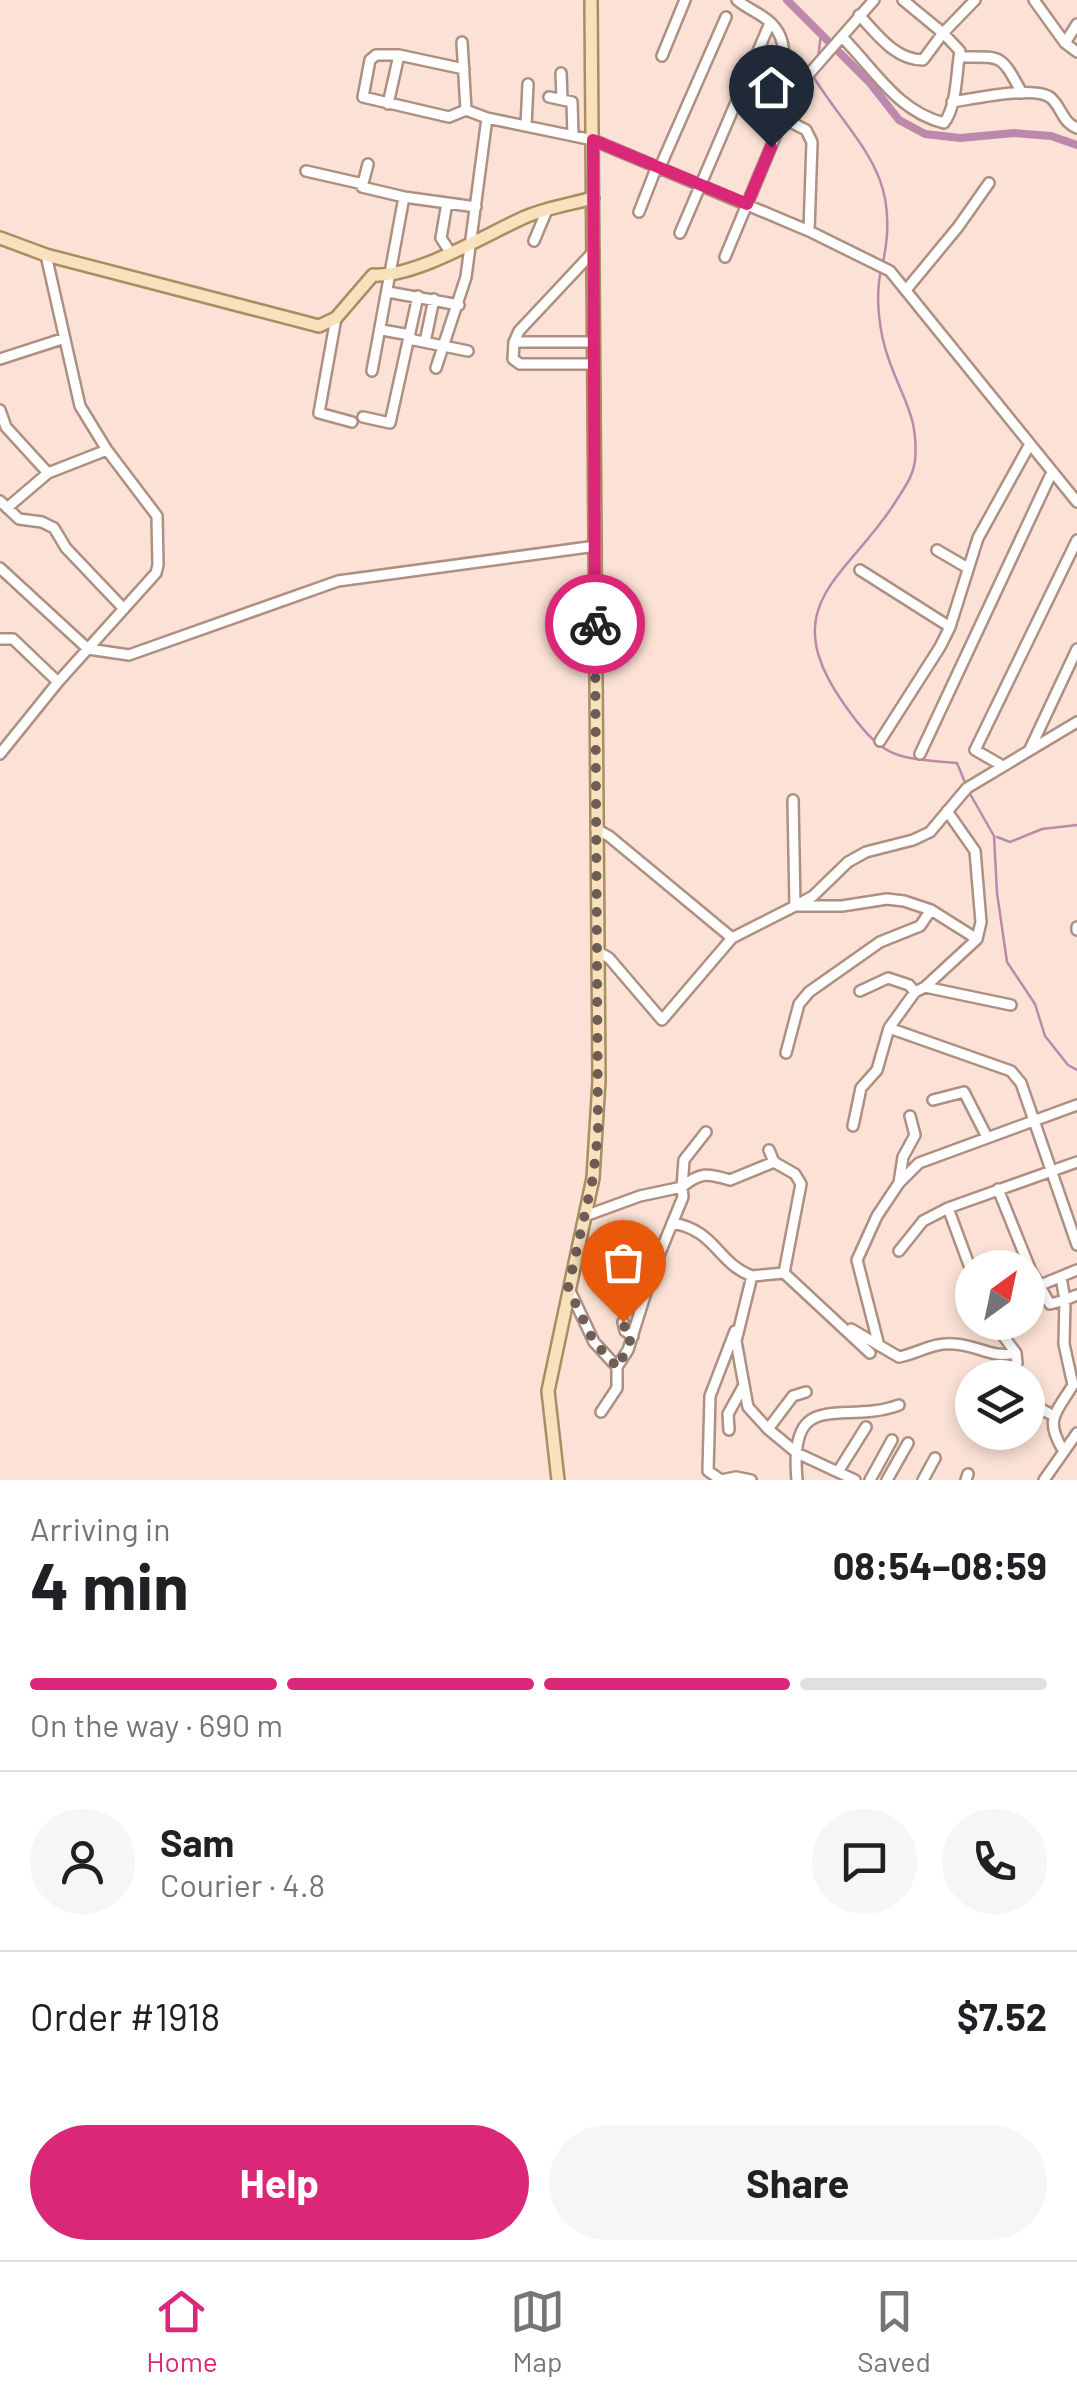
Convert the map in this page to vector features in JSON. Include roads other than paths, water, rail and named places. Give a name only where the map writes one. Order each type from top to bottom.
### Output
[{"type":"main road","points":[[558,1480],[548,1390],[585,1216],[598,1133],[591,0]]},
{"type":"main road","points":[[0,238],[46,255],[319,326],[336,318],[372,275],[389,276],[472,244],[529,215],[593,198]]},
{"type":"street","points":[[662,56],[685,0]]},
{"type":"street","points":[[737,0],[770,23],[778,35],[785,65],[767,110],[806,130],[812,142],[809,231]]},
{"type":"street","points":[[810,74],[874,0]]},
{"type":"street","points":[[840,39],[910,110],[944,123],[948,120],[960,52],[903,0]]},
{"type":"street","points":[[858,15],[897,53],[909,60],[923,60],[975,0]]},
{"type":"street","points":[[1034,0],[1077,52]]},
{"type":"street","points":[[638,212],[726,17]]},
{"type":"street","points":[[680,233],[770,23]]},
{"type":"street","points":[[1066,42],[1077,24]]},
{"type":"street","points":[[462,42],[466,110]]},
{"type":"street","points":[[464,69],[399,54],[376,55],[370,60],[362,97],[449,117],[466,110],[593,140],[809,231],[890,271],[1077,502]]},
{"type":"street","points":[[388,104],[399,54]]},
{"type":"street","points":[[959,57],[998,57],[1005,62],[1022,93]]},
{"type":"street","points":[[560,74],[562,98]]},
{"type":"street","points":[[526,126],[528,84]]},
{"type":"street","points":[[952,102],[1044,94],[1067,124],[1077,128]]},
{"type":"street","points":[[549,97],[572,102],[573,136]]},
{"type":"street","points":[[436,368],[459,304],[472,244],[488,118]]},
{"type":"street","points":[[725,257],[783,118]]},
{"type":"street","points":[[368,164],[362,187],[476,206]]},
{"type":"street","points":[[306,172],[363,184]]},
{"type":"street","points":[[906,290],[958,228],[989,182]]},
{"type":"street","points":[[372,371],[404,197]]},
{"type":"street","points":[[447,203],[441,238],[450,252]]},
{"type":"street","points":[[534,241],[546,210]]},
{"type":"street","points":[[594,251],[531,316],[514,342],[513,359],[520,364],[594,364]]},
{"type":"street","points":[[0,754],[58,682],[156,573],[158,521],[80,406],[46,255]]},
{"type":"street","points":[[388,292],[459,304]]},
{"type":"street","points":[[363,418],[390,423],[418,296]]},
{"type":"street","points":[[424,342],[434,299]]},
{"type":"street","points":[[336,318],[319,413],[352,422]]},
{"type":"street","points":[[382,330],[468,351]]},
{"type":"street","points":[[0,359],[62,339]]},
{"type":"street","points":[[514,342],[594,342]]},
{"type":"street","points":[[0,410],[6,427],[48,472]]},
{"type":"street","points":[[880,741],[950,627],[978,538],[1030,444]]},
{"type":"street","points":[[107,450],[48,472],[4,505],[18,519],[54,528],[66,548],[124,610]]},
{"type":"street","points":[[920,754],[1052,472]]},
{"type":"street","points":[[1001,765],[975,750],[1077,540]]},
{"type":"street","points":[[0,568],[88,649],[129,656],[350,578],[596,546]]},
{"type":"street","points":[[937,550],[966,567]]},
{"type":"street","points":[[860,570],[950,627]]},
{"type":"street","points":[[0,639],[13,639],[58,682]]},
{"type":"street","points":[[1030,749],[1077,649]]},
{"type":"street","points":[[930,832],[968,788],[1077,722]]},
{"type":"street","points":[[793,800],[795,906]]},
{"type":"street","points":[[853,1126],[862,1088],[877,1070],[889,1028],[920,989],[977,940],[981,922],[975,851],[947,811]]},
{"type":"street","points":[[597,951],[609,958],[662,1020],[732,938],[813,896],[848,862],[866,852],[958,824]]},
{"type":"street","points":[[596,829],[732,938]]},
{"type":"street","points":[[795,906],[842,906],[887,899],[931,910],[977,940]]},
{"type":"street","points":[[786,1053],[799,1004],[808,992],[880,942],[920,926],[931,910]]},
{"type":"street","points":[[860,990],[888,978],[920,989],[1011,1006]]},
{"type":"street","points":[[889,1028],[1011,1071],[1020,1083],[1077,1245]]},
{"type":"street","points":[[933,1100],[964,1092],[987,1137]]},
{"type":"street","points":[[878,1342],[857,1260],[899,1183],[918,1162],[1077,1106]]},
{"type":"street","points":[[899,1183],[902,1158],[915,1136],[910,1116]]},
{"type":"street","points":[[602,1412],[616,1388],[618,1368],[683,1197],[684,1160],[706,1132]]},
{"type":"street","points":[[769,1150],[774,1162],[795,1174],[801,1184],[784,1272]]},
{"type":"street","points":[[585,1216],[640,1196],[682,1188],[706,1172],[730,1180],[774,1162]]},
{"type":"street","points":[[899,1252],[923,1221],[948,1208],[1077,1162]]},
{"type":"street","points":[[998,1189],[1023,1250]]},
{"type":"street","points":[[948,1208],[964,1250]]},
{"type":"street","points":[[672,1223],[701,1232],[738,1271],[752,1276],[784,1272],[870,1353]]},
{"type":"street","points":[[1045,1283],[1077,1270]]},
{"type":"street","points":[[752,1276],[736,1341],[748,1407],[797,1453],[855,1480]]},
{"type":"street","points":[[1061,1277],[1064,1344],[1074,1385],[1054,1416],[1051,1431],[1062,1450]]},
{"type":"street","points":[[568,1288],[594,1342],[618,1368]]},
{"type":"street","points":[[1045,1296],[1050,1304],[1077,1296]]},
{"type":"street","points":[[623,1322],[632,1336]]},
{"type":"street","points":[[844,1326],[899,1357],[931,1344],[952,1343],[1001,1357],[1016,1353]]},
{"type":"street","points":[[739,1328],[730,1340],[710,1396],[708,1471],[721,1480],[750,1480]]},
{"type":"street","points":[[1006,1340],[1017,1360]]},
{"type":"street","points":[[728,1430],[728,1414],[743,1387]]},
{"type":"street","points":[[768,1429],[793,1396],[806,1392]]},
{"type":"street","points":[[797,1480],[797,1441],[814,1416],[828,1411],[878,1413],[899,1405]]},
{"type":"street","points":[[1045,1411],[1054,1416]]},
{"type":"street","points":[[839,1470],[866,1427]]},
{"type":"street","points":[[1044,1480],[1077,1433]]},
{"type":"street","points":[[870,1480],[892,1440]]},
{"type":"street","points":[[887,1480],[908,1443]]},
{"type":"street","points":[[923,1480],[936,1458]]},
{"type":"waterway","points":[[787,0],[870,83],[899,120],[925,134],[960,138],[1014,133],[1051,136],[1077,145]]},
{"type":"waterway","points":[[818,59],[821,33]]},
{"type":"waterway","points":[[815,72],[814,78],[860,142],[881,183],[887,232],[883,262]]},
{"type":"waterway","points":[[881,270],[880,327],[912,420],[915,461],[896,501],[825,594],[817,616],[815,640],[824,669],[844,704],[869,735],[903,756],[957,763],[966,785]]},
{"type":"waterway","points":[[969,792],[994,836],[1007,962],[1035,1004],[1045,1036],[1068,1065],[1077,1070]]},
{"type":"waterway","points":[[997,837],[1010,842],[1042,829],[1077,825]]}]
